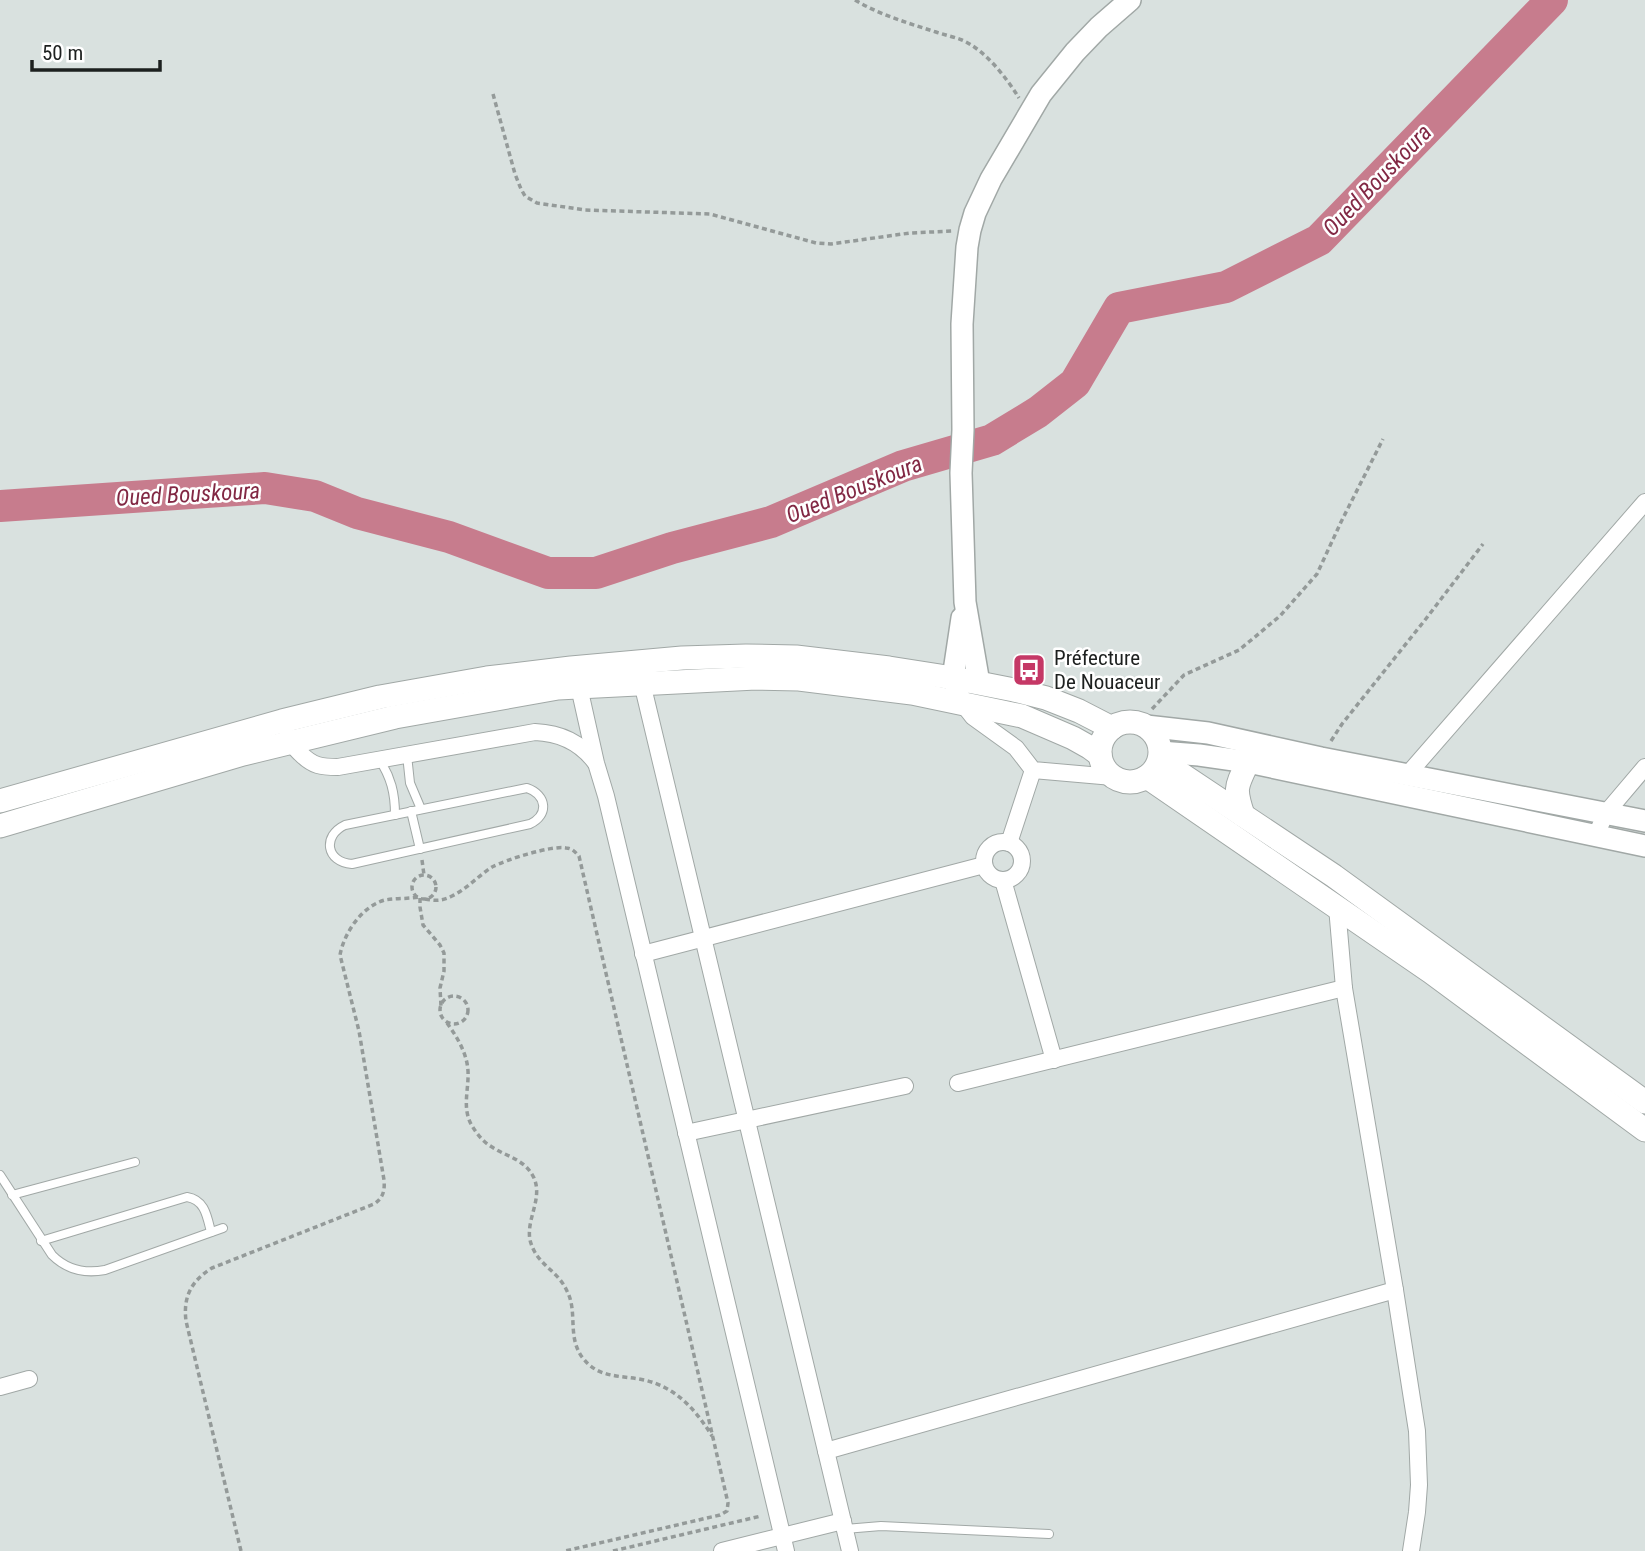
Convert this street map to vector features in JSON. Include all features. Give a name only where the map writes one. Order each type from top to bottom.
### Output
[{"type":"main road","points":[[0,801],[282,721],[380,697],[487,678],[681,658],[796,657],[979,682],[1046,698],[1112,728]]},
{"type":"main road","points":[[0,826],[243,754],[396,717],[558,688],[756,678],[799,679],[912,693],[1022,716],[1073,738],[1100,755]]},
{"type":"main road","points":[[1124,722],[1142,725],[1156,737],[1156,763],[1139,781],[1121,781],[1107,771],[1100,755],[1100,745],[1104,735],[1124,722]]},
{"type":"main road","points":[[1243,815],[1236,788],[1248,762]]},
{"type":"main road","points":[[1156,763],[1243,815],[1334,876],[1645,1102]]},
{"type":"main road","points":[[1156,763],[1337,907],[1431,972],[1645,1130]]},
{"type":"street","points":[[979,682],[965,602],[961,473],[962,324],[970,230],[991,179],[1055,75],[1099,27],[1130,0]]},
{"type":"street","points":[[1408,774],[1645,502]]},
{"type":"street","points":[[965,602],[953,678],[962,703],[973,717],[1016,748],[1033,770],[1113,777]]},
{"type":"street","points":[[642,683],[850,1551]]},
{"type":"street","points":[[579,687],[784,1544]]},
{"type":"street","points":[[282,721],[289,743],[310,763],[323,767],[338,767],[547,732],[570,740],[589,754],[596,764]]},
{"type":"street","points":[[1142,725],[1208,733],[1321,758],[1645,821]]},
{"type":"street","points":[[1156,763],[1199,755],[1248,762],[1645,846]]},
{"type":"street","points":[[1595,835],[1606,813],[1645,767]]},
{"type":"street","points":[[1009,843],[1033,770]]},
{"type":"street","points":[[1002,842],[1009,843],[1019,851],[1021,864],[1015,875],[1003,880],[991,876],[984,865],[984,858],[990,847],[1002,842]]},
{"type":"street","points":[[643,954],[984,865]]},
{"type":"street","points":[[1003,880],[1054,1060]]},
{"type":"street","points":[[1337,907],[1344,988],[1415,1418],[1419,1458],[1417,1511],[1411,1551]]},
{"type":"street","points":[[958,1083],[1344,988]]},
{"type":"street","points":[[686,1133],[905,1086]]},
{"type":"street","points":[[826,1451],[1395,1290]]},
{"type":"street","points":[[0,1387],[29,1379]]},
{"type":"street","points":[[722,1551],[784,1544],[844,1525]]},
{"type":"lane","points":[[407,754],[410,783],[421,809]]},
{"type":"lane","points":[[379,759],[392,786],[395,815]]},
{"type":"lane","points":[[527,788],[540,795],[543,802],[543,809],[536,821],[530,824],[352,864],[343,864],[331,852],[332,835],[345,825],[421,809],[527,788]]},
{"type":"lane","points":[[411,811],[420,849]]},
{"type":"lane","points":[[12,1195],[135,1162]]},
{"type":"lane","points":[[0,1175],[51,1255],[77,1270],[105,1270],[223,1228]]},
{"type":"lane","points":[[41,1241],[187,1197],[202,1205],[211,1233]]},
{"type":"lane","points":[[844,1525],[1049,1534]]},
{"type":"path","points":[[855,0],[901,21],[964,41],[1001,71],[1028,115]]},
{"type":"path","points":[[493,94],[521,189],[525,196],[537,203],[586,210],[710,214],[816,243],[831,244],[910,233],[970,230]]},
{"type":"path","points":[[1142,725],[1163,696],[1184,675],[1238,650],[1250,641],[1280,616],[1317,574],[1383,439]]},
{"type":"path","points":[[1321,758],[1342,724],[1483,544]]},
{"type":"path","points":[[240,1551],[186,1321],[186,1300],[195,1281],[212,1268],[373,1204],[383,1194],[384,1180],[359,1031],[340,955],[343,943],[357,920],[368,909],[382,901],[421,898],[434,894],[436,884],[429,876],[419,876],[412,884],[412,889],[421,898],[444,900],[491,868],[515,857],[564,847],[579,856],[728,1503],[727,1511],[723,1514],[565,1551]]},
{"type":"path","points":[[421,898],[419,907],[423,925],[444,954],[440,1013],[464,1053],[468,1069],[466,1104],[469,1121],[478,1136],[491,1147],[518,1159],[534,1178],[537,1190],[529,1225],[529,1238],[539,1261],[566,1287],[573,1311],[576,1348],[592,1368],[603,1374],[646,1381],[678,1395],[692,1407],[715,1441]]},
{"type":"path","points":[[441,1006],[449,997],[455,996],[466,1002],[468,1014],[465,1020],[447,1023]]},
{"type":"path","points":[[613,1551],[777,1512]]},
{"type":"waterway","name":"Oued Bouskoura","points":[[0,506],[265,488],[315,496],[357,513],[449,537],[548,573],[596,573],[672,548],[771,522],[903,466],[992,440],[1038,412],[1075,383],[1119,308],[1226,287],[1319,240],[1552,0]]},
{"type":"place","name":"Préfecture De Nouaceur","points":[[1029,670]]}]
